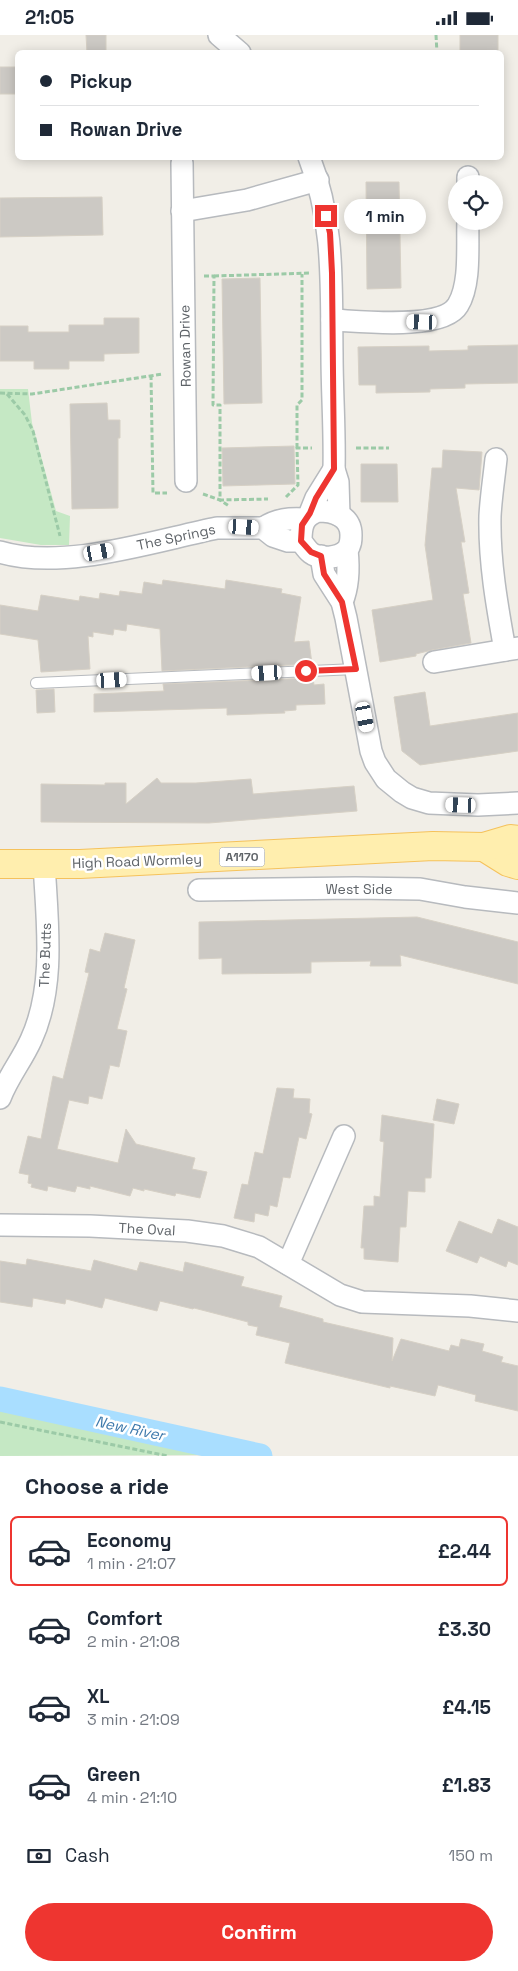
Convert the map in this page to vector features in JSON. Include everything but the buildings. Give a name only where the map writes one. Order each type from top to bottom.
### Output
[{"type":"main road","name":"A1170","points":[[484,847],[511,839],[518,840]]},
{"type":"main road","name":"High Road Wormley","points":[[0,864],[80,864],[433,845],[484,847]]},
{"type":"main road","name":"A1170","points":[[484,847],[508,862],[518,865]]},
{"type":"street","points":[[222,36],[237,50]]},
{"type":"street","points":[[310,160],[318,180],[330,233],[334,469],[338,482],[339,515]]},
{"type":"street","name":"Rowan Drive","points":[[182,163],[186,481]]},
{"type":"street","points":[[182,211],[247,200],[318,180]]},
{"type":"street","points":[[332,320],[422,322],[443,317],[458,307],[463,293],[467,269],[468,230]]},
{"type":"street","points":[[434,662],[512,649],[498,608],[491,549],[492,494],[496,459]]},
{"type":"street","points":[[308,516],[324,511],[339,515],[347,521],[350,527],[351,544],[347,550],[332,557],[321,556],[311,552],[301,541],[302,525],[334,469]]},
{"type":"street","name":"The Springs","points":[[0,551],[26,556],[66,558],[217,528],[263,528],[272,522],[308,516]]},
{"type":"street","name":"The Springs","points":[[263,528],[273,536],[288,541],[301,541]]},
{"type":"street","points":[[342,602],[347,589],[347,550]]},
{"type":"street","points":[[321,556],[324,574],[342,602],[371,751],[381,773],[394,787],[412,798],[429,803],[478,805],[518,803]]},
{"type":"street","name":"The Butts","points":[[0,1098],[31,1040],[44,991],[48,968],[44,863]]},
{"type":"street","name":"West Side","points":[[199,890],[420,889],[465,897],[518,903]]},
{"type":"street","points":[[288,1264],[344,1136]]},
{"type":"street","name":"The Oval","points":[[0,1225],[99,1226],[187,1231],[222,1236],[259,1247],[340,1295],[362,1302],[470,1306],[518,1311]]},
{"type":"lane","points":[[36,683],[356,669]]},
{"type":"path","points":[[436,35],[437,50]]},
{"type":"path","points":[[183,275],[332,273]]},
{"type":"path","points":[[284,499],[298,485],[297,405],[302,399],[302,274]]},
{"type":"path","points":[[214,276],[213,405],[220,405],[220,500],[274,499]]},
{"type":"path","points":[[0,393],[32,394],[151,375],[186,372]]},
{"type":"path","points":[[7,393],[25,415],[33,431],[66,558]]},
{"type":"path","points":[[297,448],[389,448]]},
{"type":"path","points":[[0,1422],[168,1456]]},
{"type":"green space","points":[[0,389],[28,389],[32,423],[56,511],[70,516],[69,545],[41,545],[0,538]]},
{"type":"green space","points":[[0,1409],[137,1435],[218,1455],[0,1456]]},
{"type":"waterway","name":"New River","points":[[0,1399],[260,1456]]},
{"type":"route","points":[[306,671],[356,669],[342,602],[324,574],[321,556],[316,556],[301,541],[302,525],[334,469],[332,273],[330,233],[326,216]]}]
